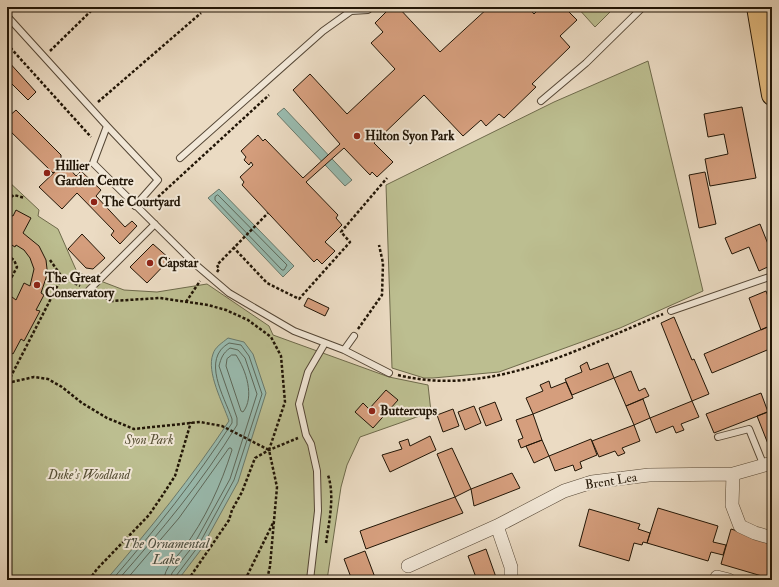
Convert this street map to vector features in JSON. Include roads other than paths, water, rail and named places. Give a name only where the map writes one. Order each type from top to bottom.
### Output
[{"type":"main road","points":[[757,7],[772,95]]},
{"type":"street","name":"Brent Lea","points":[[408,566],[497,526],[564,491],[592,482],[649,475],[733,474],[768,465]]},
{"type":"street","points":[[733,474],[732,505],[740,526],[755,533],[772,538]]},
{"type":"street","points":[[497,526],[510,567],[511,580]]},
{"type":"lane","points":[[180,158],[349,9],[368,10],[371,7]]},
{"type":"lane","points":[[540,100],[586,63],[643,7]]},
{"type":"lane","points":[[7,16],[158,180],[134,206]]},
{"type":"lane","points":[[107,126],[93,163],[134,206],[142,212],[194,264],[228,293],[294,331],[344,350],[389,373]]},
{"type":"lane","points":[[89,290],[154,224]]},
{"type":"lane","points":[[671,311],[772,276]]},
{"type":"lane","points":[[344,350],[354,336]]},
{"type":"lane","points":[[310,580],[318,511],[317,471],[311,444],[306,435],[299,404],[308,372],[325,343]]},
{"type":"lane","points":[[718,437],[749,429],[768,465]]},
{"type":"water","points":[[284,108],[352,180],[345,186],[277,114]]},
{"type":"water","points":[[219,189],[294,266],[283,277],[208,198]]},
{"type":"water","name":"The Ornamental Lake","points":[[228,338],[244,342],[253,354],[266,393],[238,482],[200,551],[178,580],[106,580],[139,542],[170,502],[229,421],[213,378],[211,361],[215,349]]},
{"type":"place","name":"Hilton Syon Park","points":[[357,136]]},
{"type":"place","name":"Hillier Garden Centre","points":[[47,173]]},
{"type":"place","name":"The Courtyard","points":[[94,202]]},
{"type":"place","name":"Capstar","points":[[150,263]]},
{"type":"place","name":"The Great Conservatory","points":[[37,285]]},
{"type":"place","name":"Buttercups","points":[[372,411]]},
{"type":"park label","name":"Syon Park","points":[[149,440]]},
{"type":"park label","name":"Duke's Woodland","points":[[89,475]]}]
